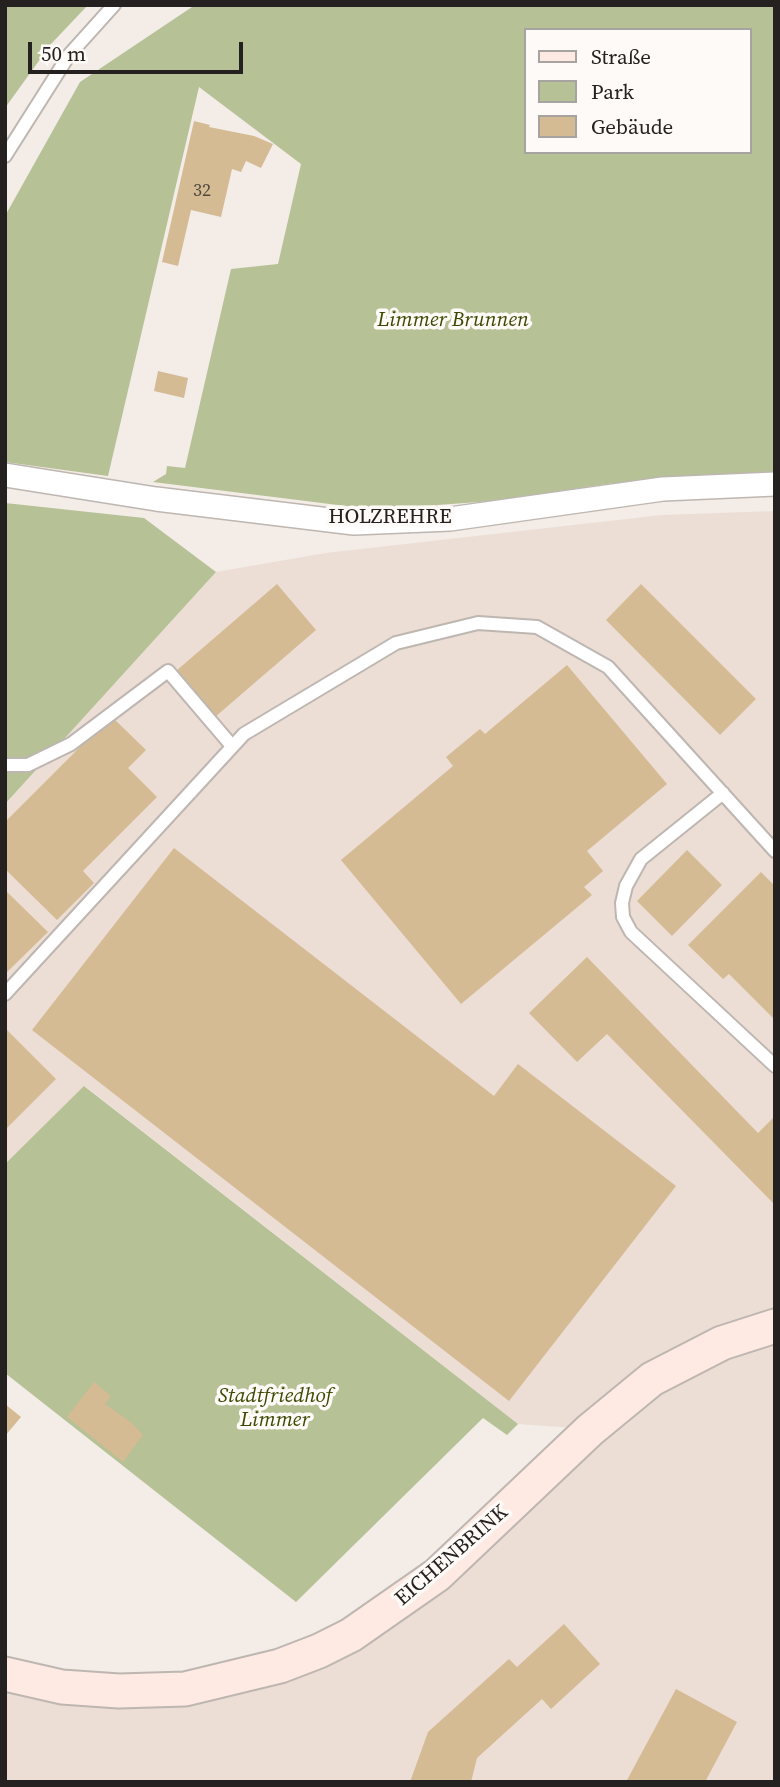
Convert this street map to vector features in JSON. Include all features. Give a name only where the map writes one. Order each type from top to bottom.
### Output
[{"type":"main road","name":"EICHENBRINK","points":[[5,1674],[62,1687],[108,1690],[185,1689],[280,1666],[319,1651],[351,1635],[437,1574],[590,1430],[643,1385],[722,1343],[775,1326]]},
{"type":"street","name":"HOLZREHRE","points":[[5,475],[156,499],[355,523],[450,519],[663,489],[775,484]]},
{"type":"lane","points":[[5,156],[69,55],[114,5]]},
{"type":"lane","points":[[5,994],[244,734],[396,643],[478,623],[537,628],[608,667],[775,851]]},
{"type":"lane","points":[[5,765],[28,765],[71,744],[168,671],[232,747]]},
{"type":"lane","points":[[723,793],[641,859],[626,886],[622,903],[623,917],[631,932],[775,1066]]},
{"type":"shaded area","points":[[775,511],[775,1782],[5,1782],[5,1674],[120,1691],[319,1651],[589,1429],[518,1424],[85,1086],[5,1164],[5,804],[216,572],[326,553],[662,515]]},
{"type":"green space","points":[[5,5],[88,5],[51,44],[5,108]]},
{"type":"green space","name":"Limmer Brunnen","points":[[195,5],[775,5],[775,484],[614,483],[493,501],[395,508],[346,506],[153,482],[166,474],[167,466],[185,468],[231,269],[278,264],[301,164],[199,87],[108,476],[5,462],[5,216],[80,82]]},
{"type":"green space","points":[[5,503],[144,518],[216,572],[5,804]]},
{"type":"green space","name":"Stadtfriedhof Limmer","points":[[84,1086],[518,1424],[507,1435],[483,1418],[296,1602],[5,1373],[5,1164]]},
{"type":"building","points":[[194,121],[210,125],[209,127],[254,136],[273,144],[261,168],[246,161],[241,172],[232,169],[221,217],[191,210],[178,266],[162,262]]},
{"type":"building","points":[[158,371],[188,378],[184,398],[154,391]]},
{"type":"building","points":[[277,584],[316,630],[215,717],[176,671]]},
{"type":"building","points":[[641,584],[756,699],[720,735],[606,620]]},
{"type":"building","points":[[567,665],[667,784],[587,851],[603,871],[584,887],[592,895],[461,1004],[341,860],[453,766],[446,757],[480,729],[485,734]]},
{"type":"building","points":[[111,716],[146,750],[128,768],[157,797],[83,871],[94,883],[57,920],[5,869],[5,822]]},
{"type":"building","points":[[174,848],[494,1096],[518,1064],[676,1186],[509,1401],[32,1030]]},
{"type":"building","points":[[687,850],[722,885],[672,936],[637,901]]},
{"type":"building","points":[[761,872],[775,886],[775,1020],[729,974],[723,979],[688,945]]},
{"type":"building","points":[[5,890],[48,932],[5,974]]},
{"type":"building","points":[[587,957],[758,1133],[775,1116],[775,1205],[607,1034],[577,1062],[529,1013]]},
{"type":"building","points":[[5,1028],[56,1079],[5,1130]]},
{"type":"building","points":[[94,1382],[111,1396],[105,1404],[132,1423],[143,1435],[123,1462],[67,1417]]},
{"type":"building","points":[[5,1404],[21,1417],[5,1436]]},
{"type":"building","points":[[564,1624],[600,1664],[551,1709],[542,1699],[477,1758],[471,1782],[410,1782],[428,1732],[509,1659],[517,1667]]},
{"type":"building","points":[[676,1689],[737,1722],[705,1782],[626,1782]]}]
